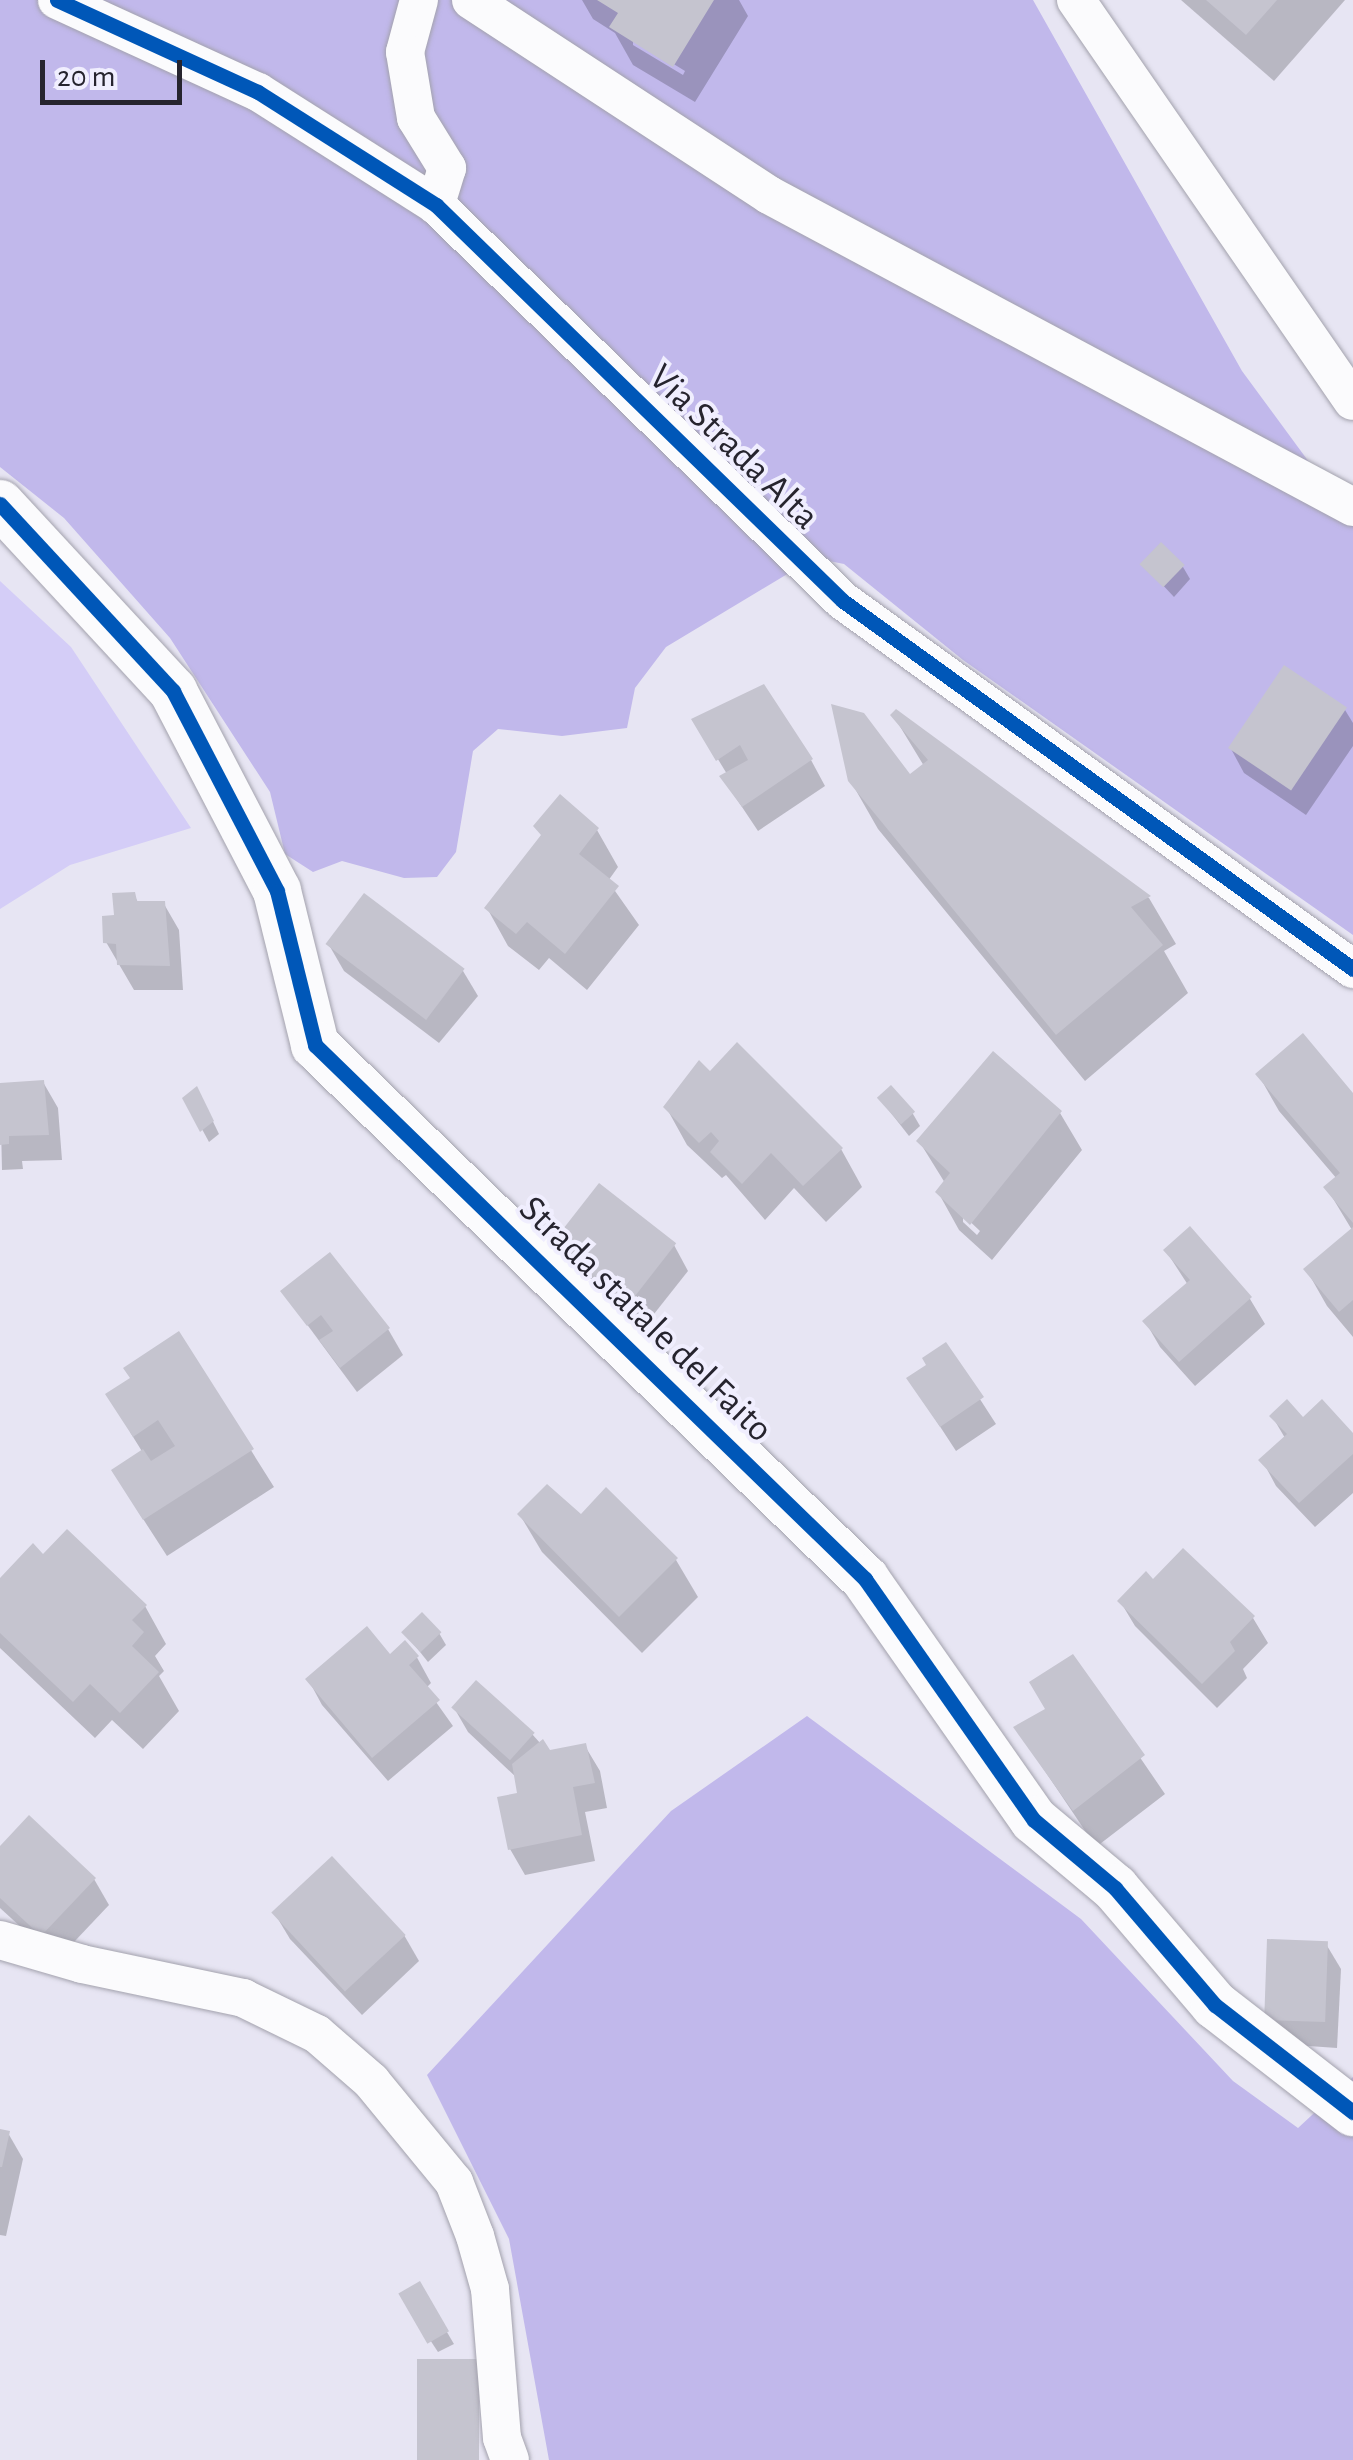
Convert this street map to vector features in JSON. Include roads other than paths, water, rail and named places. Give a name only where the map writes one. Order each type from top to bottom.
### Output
[{"type":"street","name":"Via Strada Alta","points":[[57,0],[258,92],[436,205],[843,601],[1353,969]]},
{"type":"street","points":[[419,0],[405,52],[416,118],[447,168],[436,205]]},
{"type":"street","points":[[471,0],[769,195],[1353,507]]},
{"type":"street","points":[[1076,0],[1353,400]]},
{"type":"street","name":"Strada statale del Faito","points":[[3,516],[173,690],[277,891],[315,1045],[865,1579],[1034,1820],[1115,1888],[1215,2005],[1353,2112]]},
{"type":"street","points":[[0,1940],[82,1964],[243,1998],[317,2034],[371,2081],[454,2182],[475,2236],[490,2289],[502,2438],[510,2460]]}]
